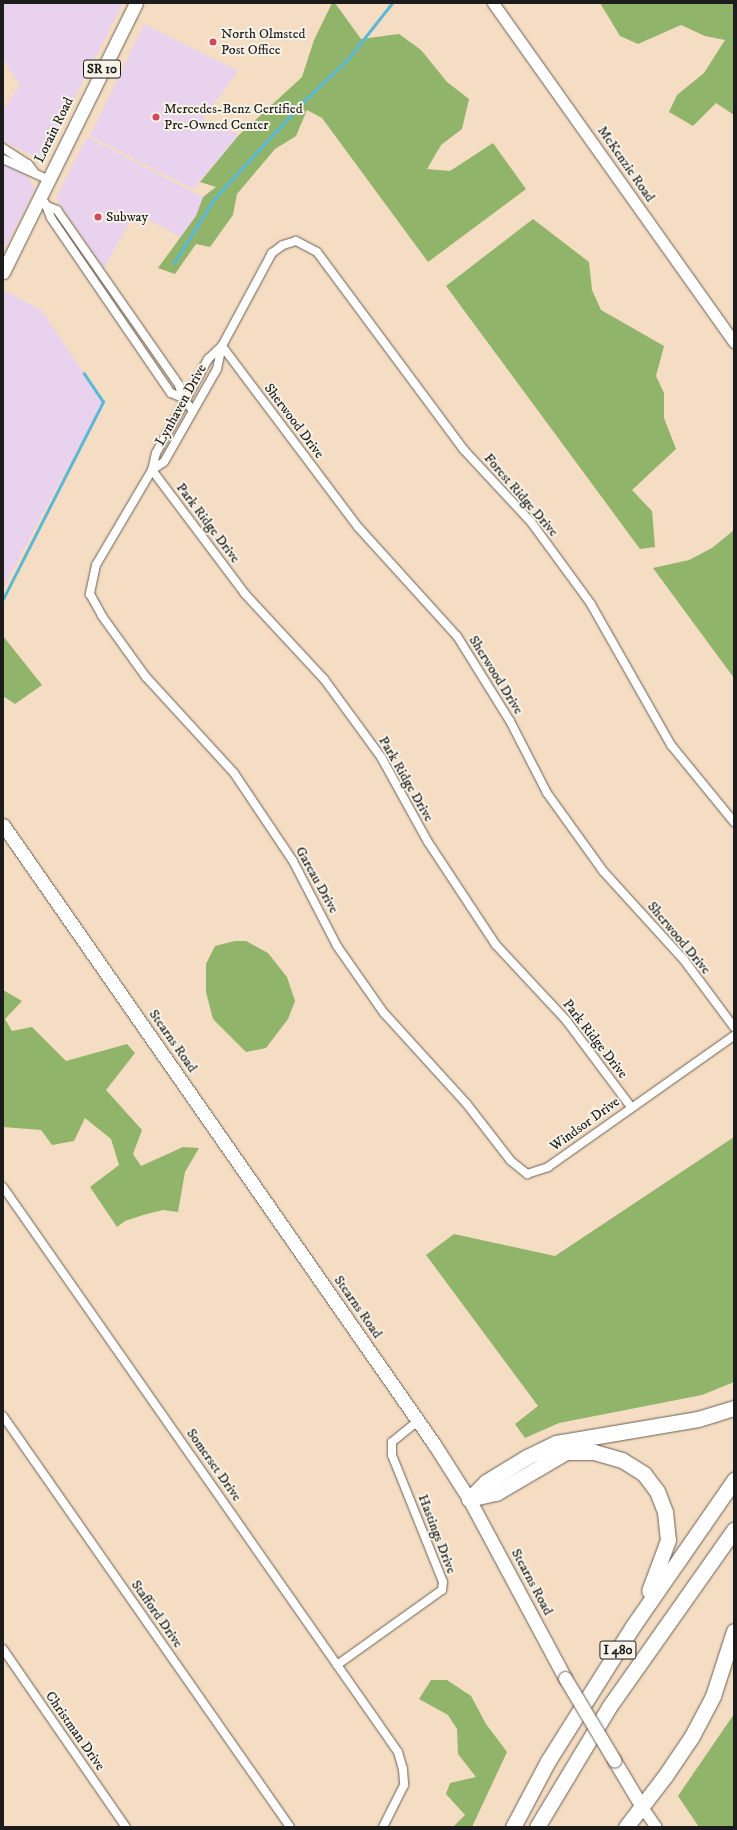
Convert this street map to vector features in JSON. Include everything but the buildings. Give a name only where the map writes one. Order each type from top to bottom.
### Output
[{"type":"highway","points":[[469,1499],[486,1482],[527,1457],[556,1443],[698,1419],[734,1408]]},
{"type":"highway","points":[[469,1499],[496,1493],[566,1452],[594,1452],[622,1460],[644,1474],[657,1491],[665,1512],[668,1540],[662,1563],[633,1626]]},
{"type":"highway","name":"I 480","points":[[513,1827],[548,1761],[633,1626],[734,1480]]},
{"type":"highway","name":"I 480","points":[[537,1827],[609,1707],[734,1530]]},
{"type":"highway","points":[[626,1827],[642,1807],[692,1736],[713,1696],[734,1631]]},
{"type":"main road","name":"Lorain Road","points":[[3,272],[44,202],[49,180],[136,3]]},
{"type":"main road","name":"Stearns Road","points":[[3,825],[418,1421],[469,1499],[565,1678],[642,1807]]},
{"type":"street","name":"McKenzie Road","points":[[493,3],[734,342]]},
{"type":"street","points":[[4,151],[28,164],[34,172]]},
{"type":"street","points":[[3,159],[49,180]]},
{"type":"street","points":[[44,202],[50,218],[171,393],[184,400],[193,412]]},
{"type":"street","name":"Lynhaven Drive","points":[[152,470],[164,462],[217,369],[222,346],[272,253],[283,245],[296,241]]},
{"type":"street","name":"Forest Ridge Drive","points":[[296,241],[317,252],[464,450],[531,522],[591,604],[671,745],[734,822]]},
{"type":"street","name":"Lynhaven Drive","points":[[90,594],[96,565],[152,470],[156,453],[184,400],[208,360],[222,346]]},
{"type":"street","name":"Sherwood Drive","points":[[222,346],[358,527],[457,636],[510,721],[547,793],[603,871],[684,960],[734,1027]]},
{"type":"street","name":"Park Ridge Drive","points":[[152,470],[245,594],[324,679],[381,757],[428,842],[496,945],[566,1020],[631,1107]]},
{"type":"street","name":"Gareau Drive","points":[[90,594],[102,616],[146,676],[234,774],[293,862],[337,946],[384,1013],[466,1103],[511,1161],[527,1174]]},
{"type":"street","name":"Windsor Drive","points":[[527,1174],[548,1167],[631,1107],[734,1036]]},
{"type":"street","name":"Somerset Drive","points":[[6,1189],[398,1752],[403,1769],[404,1785],[382,1827]]},
{"type":"street","name":"Stafford Drive","points":[[3,1416],[290,1827]]},
{"type":"street","name":"Hastings Drive","points":[[337,1665],[442,1590],[443,1582],[392,1454],[392,1442],[418,1421]]},
{"type":"street","name":"Christman Drive","points":[[3,1649],[126,1827]]},
{"type":"street","name":"Stearns Road","points":[[642,1807],[656,1827]]},
{"type":"shaded area","points":[[3,3],[123,3],[45,156],[37,158],[3,141],[3,110],[20,85],[3,59]]},
{"type":"shaded area","points":[[144,24],[238,71],[203,119],[239,135],[193,189],[90,136]]},
{"type":"shaded area","points":[[87,137],[203,197],[196,216],[182,238],[135,212],[104,268],[56,198]]},
{"type":"shaded area","points":[[3,163],[28,177],[35,189],[3,252]]},
{"type":"shaded area","points":[[6,291],[42,311],[103,402],[3,588],[3,297]]},
{"type":"green space","points":[[332,3],[335,3],[361,39],[399,34],[421,50],[447,82],[469,99],[462,129],[441,145],[427,169],[450,171],[493,143],[526,189],[428,262],[322,118],[307,110],[296,136],[275,149],[237,194],[233,215],[210,247],[196,244],[175,274],[158,268],[196,216],[203,197],[216,187],[200,182],[239,135],[302,77],[314,40]]},
{"type":"green space","points":[[600,3],[734,3],[734,115],[716,103],[693,126],[669,112],[677,95],[704,73],[725,40],[705,36],[681,25],[638,44],[620,36]]},
{"type":"green space","points":[[533,219],[589,262],[592,290],[601,310],[664,346],[656,376],[664,393],[664,418],[676,449],[632,490],[652,511],[655,547],[640,549],[446,286]]},
{"type":"green space","points":[[734,530],[734,678],[653,568],[689,560],[712,548]]},
{"type":"green space","points":[[3,636],[42,685],[15,704],[3,696]]},
{"type":"green space","points":[[235,941],[246,941],[268,953],[287,977],[295,1001],[288,1019],[266,1048],[246,1052],[213,1019],[206,992],[206,964],[215,946]]},
{"type":"green space","points":[[3,990],[22,1001],[5,1019],[12,1031],[32,1027],[66,1061],[127,1044],[135,1053],[106,1090],[142,1130],[133,1154],[141,1166],[183,1147],[199,1148],[185,1172],[178,1212],[163,1210],[125,1221],[117,1227],[90,1187],[119,1165],[111,1139],[85,1118],[74,1141],[52,1145],[41,1130],[3,1127]]},
{"type":"green space","points":[[734,1137],[734,1382],[702,1395],[559,1423],[525,1438],[515,1424],[538,1406],[426,1255],[454,1234],[555,1256]]},
{"type":"green space","points":[[431,1680],[447,1680],[471,1696],[486,1724],[507,1752],[472,1827],[453,1827],[465,1815],[446,1794],[450,1783],[476,1777],[458,1754],[457,1729],[448,1715],[419,1699]]},
{"type":"green space","points":[[734,1714],[734,1827],[699,1827],[678,1796]]},
{"type":"waterway","points":[[174,263],[214,199],[303,102],[348,59],[392,3]]},
{"type":"waterway","points":[[3,599],[103,402],[84,374]]},
{"type":"place","name":"North Olmsted Post Office","points":[[213,42]]},
{"type":"place","name":"Mercedes-Benz Certified Pre-Owned Center","points":[[156,117]]},
{"type":"place","name":"Subway","points":[[98,217]]}]
